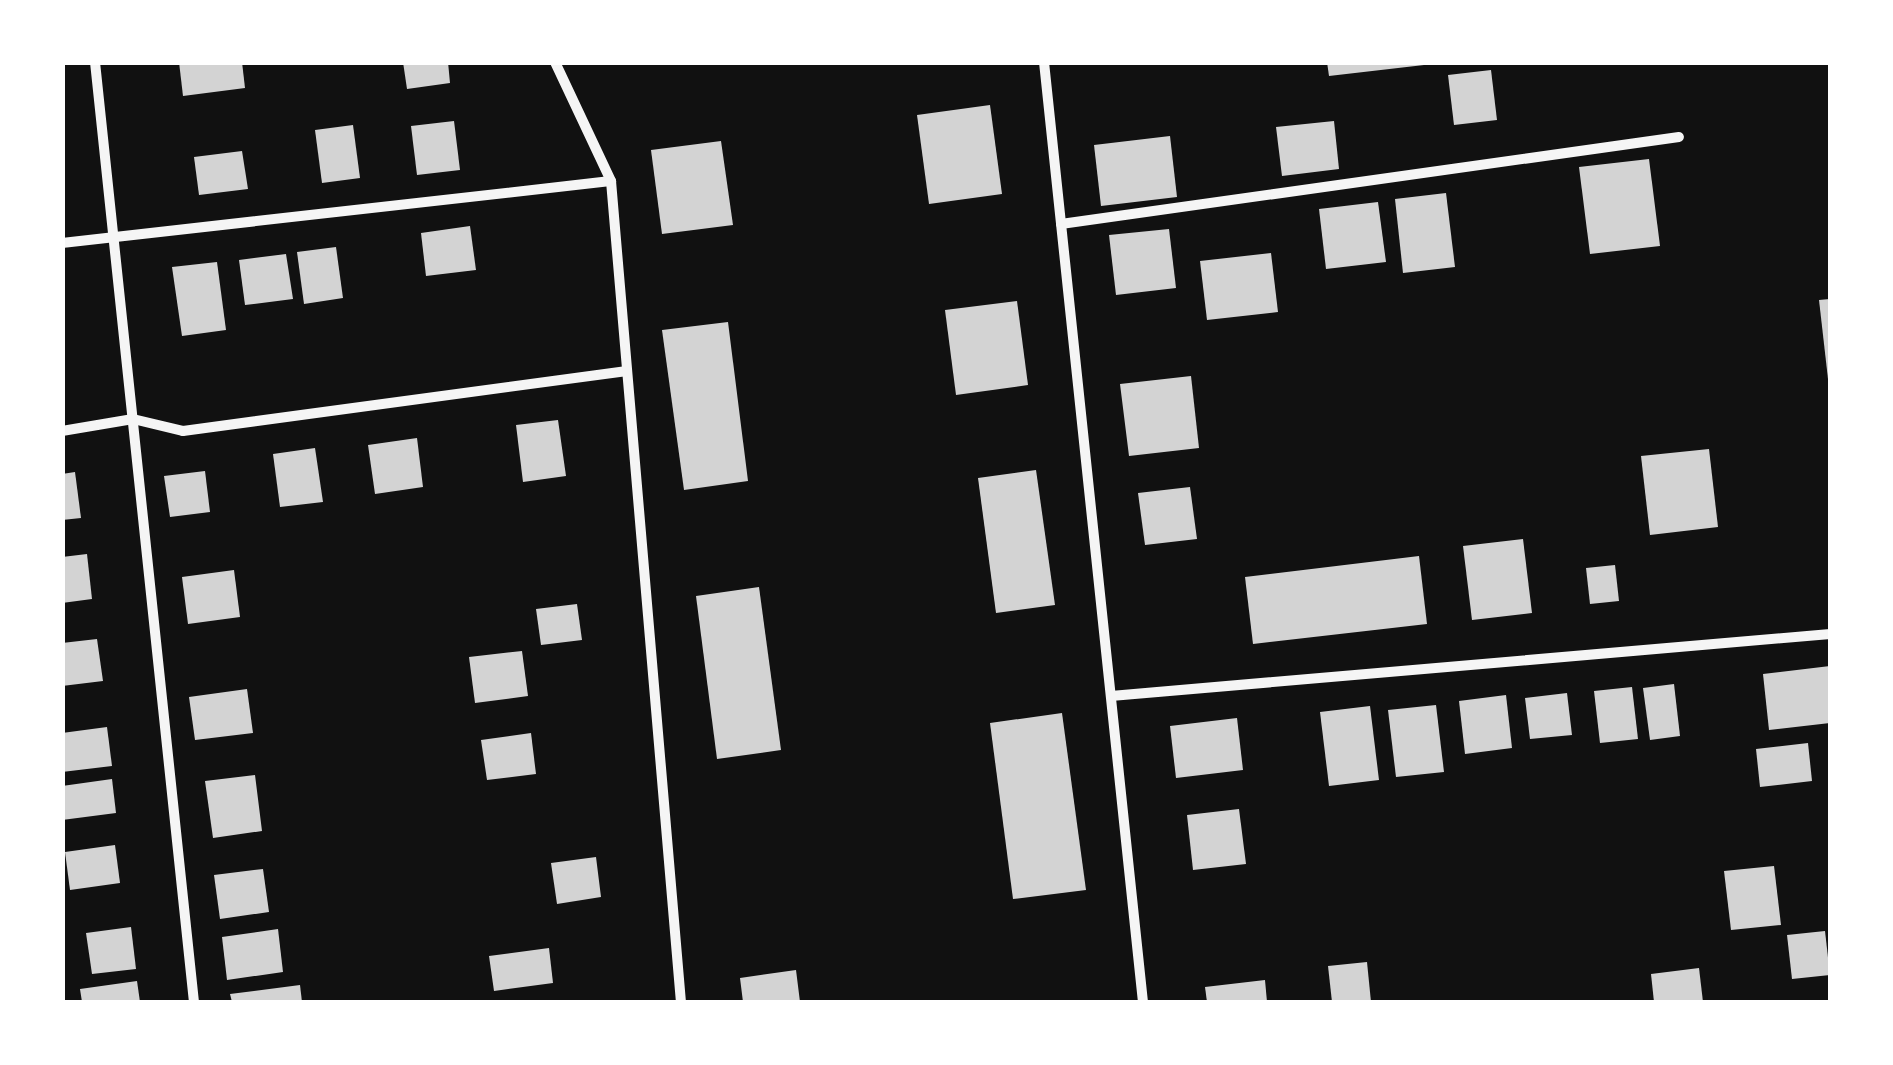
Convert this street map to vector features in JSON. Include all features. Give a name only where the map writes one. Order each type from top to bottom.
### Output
[{"type":"street","points":[[95,62],[194,1002]]},
{"type":"street","points":[[555,62],[611,181],[682,1002]]},
{"type":"street","points":[[1044,62],[1144,1002]]},
{"type":"street","points":[[1061,224],[1679,137]]},
{"type":"street","points":[[62,243],[611,181]]},
{"type":"street","points":[[62,430],[133,420],[182,431],[627,371]]},
{"type":"street","points":[[1111,696],[1830,634]]},
{"type":"building","points":[[179,62],[242,62],[245,88],[183,96]]},
{"type":"building","points":[[403,62],[448,62],[450,83],[407,89]]},
{"type":"building","points":[[1327,62],[1424,62],[1424,65],[1329,76]]},
{"type":"building","points":[[1491,70],[1497,120],[1454,125],[1448,75]]},
{"type":"building","points":[[990,105],[1002,194],[929,204],[917,115]]},
{"type":"building","points":[[454,121],[460,170],[417,175],[411,126]]},
{"type":"building","points":[[1334,121],[1339,169],[1282,176],[1276,127]]},
{"type":"building","points":[[353,125],[360,178],[322,183],[315,130]]},
{"type":"building","points":[[1170,136],[1177,197],[1101,206],[1094,145]]},
{"type":"building","points":[[721,141],[733,225],[662,234],[651,150]]},
{"type":"building","points":[[242,151],[248,189],[199,195],[194,157]]},
{"type":"building","points":[[1649,159],[1660,246],[1590,254],[1579,167]]},
{"type":"building","points":[[1446,193],[1455,267],[1403,273],[1395,199]]},
{"type":"building","points":[[1378,202],[1386,262],[1326,269],[1319,209]]},
{"type":"building","points":[[470,226],[476,270],[426,276],[421,233]]},
{"type":"building","points":[[1169,229],[1176,288],[1116,295],[1109,235]]},
{"type":"building","points":[[336,247],[343,298],[304,304],[297,252]]},
{"type":"building","points":[[1271,253],[1278,312],[1207,320],[1200,261]]},
{"type":"building","points":[[286,254],[293,299],[245,305],[239,260]]},
{"type":"building","points":[[217,262],[226,330],[182,336],[172,267]]},
{"type":"building","points":[[1830,299],[1830,379],[1828,379],[1819,300]]},
{"type":"building","points":[[1017,301],[1028,385],[956,395],[945,310]]},
{"type":"building","points":[[728,322],[748,481],[684,490],[662,330]]},
{"type":"building","points":[[1191,376],[1199,448],[1129,456],[1120,384]]},
{"type":"building","points":[[558,420],[566,476],[523,482],[516,425]]},
{"type":"building","points":[[417,438],[423,487],[375,494],[368,445]]},
{"type":"building","points":[[315,448],[323,502],[280,507],[273,454]]},
{"type":"building","points":[[1709,449],[1718,527],[1650,535],[1641,456]]},
{"type":"building","points":[[1036,470],[1055,605],[996,613],[978,478]]},
{"type":"building","points":[[205,471],[210,512],[170,517],[164,476]]},
{"type":"building","points":[[75,472],[81,518],[62,520],[62,474]]},
{"type":"building","points":[[1190,487],[1197,539],[1145,545],[1138,493]]},
{"type":"building","points":[[1523,539],[1532,613],[1472,620],[1463,546]]},
{"type":"building","points":[[87,554],[92,599],[62,603],[62,557]]},
{"type":"building","points":[[1419,556],[1427,624],[1253,644],[1245,577]]},
{"type":"building","points":[[1615,565],[1619,601],[1590,604],[1586,568]]},
{"type":"building","points":[[234,570],[240,617],[188,624],[182,577]]},
{"type":"building","points":[[759,587],[781,750],[717,759],[696,596]]},
{"type":"building","points":[[577,604],[582,640],[541,645],[536,609]]},
{"type":"building","points":[[97,639],[103,681],[62,686],[62,643]]},
{"type":"building","points":[[522,651],[528,696],[475,703],[469,657]]},
{"type":"building","points":[[1830,666],[1830,723],[1769,730],[1763,674]]},
{"type":"building","points":[[1674,684],[1680,736],[1650,740],[1643,688]]},
{"type":"building","points":[[1632,687],[1638,739],[1600,743],[1594,691]]},
{"type":"building","points":[[247,689],[253,733],[195,740],[189,697]]},
{"type":"building","points":[[1567,693],[1572,735],[1530,739],[1525,698]]},
{"type":"building","points":[[1506,695],[1512,748],[1465,754],[1459,701]]},
{"type":"building","points":[[1436,705],[1444,772],[1396,777],[1388,710]]},
{"type":"building","points":[[1370,706],[1379,780],[1329,786],[1320,712]]},
{"type":"building","points":[[1062,713],[1086,890],[1013,899],[990,723]]},
{"type":"building","points":[[1237,718],[1243,770],[1176,778],[1170,726]]},
{"type":"building","points":[[107,727],[112,766],[62,772],[62,733]]},
{"type":"building","points":[[531,733],[536,774],[487,780],[481,740]]},
{"type":"building","points":[[1808,743],[1812,781],[1760,787],[1756,749]]},
{"type":"building","points":[[255,775],[262,831],[213,838],[205,781]]},
{"type":"building","points":[[112,779],[116,813],[62,820],[62,786]]},
{"type":"building","points":[[1239,809],[1246,864],[1193,870],[1187,815]]},
{"type":"building","points":[[115,845],[120,883],[70,890],[65,852]]},
{"type":"building","points":[[596,857],[601,897],[557,904],[551,863]]},
{"type":"building","points":[[1774,866],[1781,925],[1731,930],[1724,871]]},
{"type":"building","points":[[263,869],[269,912],[220,919],[214,875]]},
{"type":"building","points":[[131,927],[136,969],[92,974],[86,933]]},
{"type":"building","points":[[278,929],[283,972],[227,980],[222,937]]},
{"type":"building","points":[[1825,931],[1830,975],[1792,979],[1787,935]]},
{"type":"building","points":[[549,948],[553,983],[494,991],[489,956]]},
{"type":"building","points":[[1367,962],[1371,1002],[1332,1002],[1328,966]]},
{"type":"building","points":[[1699,968],[1703,1002],[1654,1002],[1651,974]]},
{"type":"building","points":[[796,970],[800,1002],[743,1002],[740,978]]},
{"type":"building","points":[[1265,980],[1267,1002],[1207,1002],[1205,987]]},
{"type":"building","points":[[137,981],[140,1002],[82,1002],[80,989]]},
{"type":"building","points":[[300,985],[302,1002],[232,1002],[230,994]]}]
